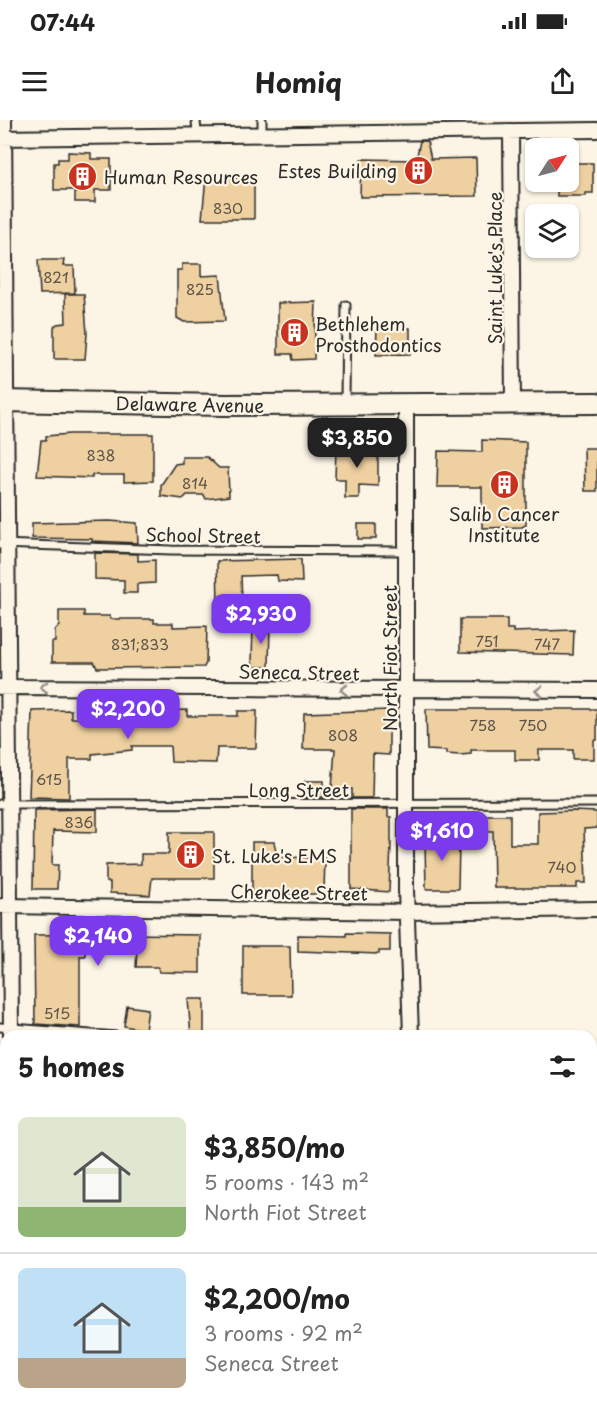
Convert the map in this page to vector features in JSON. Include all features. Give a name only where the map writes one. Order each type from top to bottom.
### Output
[{"type":"main road","name":"Delaware Avenue","points":[[3,401],[345,405],[597,403]]},
{"type":"street","points":[[3,120],[3,804],[7,1030]]},
{"type":"street","points":[[2,138],[197,134],[262,127],[511,126],[597,130]]},
{"type":"street","name":"Saint Luke's Place","points":[[511,126],[513,405]]},
{"type":"street","name":"North Fiot Street","points":[[406,405],[408,691],[406,805],[411,1030]]},
{"type":"street","name":"Seneca Street","points":[[4,687],[408,691],[597,690]]},
{"type":"street","name":"Cherokee Street","points":[[5,906],[407,912],[597,909]]},
{"type":"lane","points":[[196,120],[197,134]]},
{"type":"lane","points":[[345,405],[346,305]]},
{"type":"lane","name":"School Street","points":[[3,544],[171,550],[406,551]]},
{"type":"lane","name":"Long Street","points":[[3,804],[597,803]]},
{"type":"building","name":"Estes Building","points":[[420,141],[427,141],[431,159],[476,158],[477,196],[360,197],[361,159],[416,160]]},
{"type":"building","name":"Human Resources","points":[[68,152],[91,153],[91,159],[111,159],[111,190],[95,190],[95,202],[75,202],[75,190],[54,190],[54,163],[58,163],[58,159],[68,159]]},
{"type":"building","points":[[579,163],[593,163],[593,193],[586,193],[586,196],[557,196],[557,192],[579,192]]},
{"type":"building","points":[[206,177],[254,179],[254,219],[202,219]]},
{"type":"building","points":[[38,260],[64,260],[63,266],[74,266],[75,293],[40,294]]},
{"type":"building","points":[[182,264],[201,264],[201,276],[220,275],[225,321],[184,322],[177,318],[177,270],[182,270]]},
{"type":"building","points":[[65,294],[84,294],[87,334],[85,359],[54,359],[54,327],[57,324],[66,323]]},
{"type":"building","name":"Bethlehem Prosthodontics","points":[[316,302],[314,359],[293,360],[292,354],[278,354],[278,303]]},
{"type":"building","points":[[377,328],[410,328],[410,354],[376,355]]},
{"type":"building","points":[[153,434],[153,481],[124,482],[124,475],[92,475],[92,478],[37,476],[41,440],[46,440],[46,436]]},
{"type":"building","name":"Salib Cancer Institute","points":[[482,440],[526,442],[526,525],[522,527],[482,528],[482,487],[437,487],[438,451],[482,452]]},
{"type":"building","points":[[336,447],[378,448],[378,486],[359,485],[359,498],[345,498],[345,479],[335,479]]},
{"type":"building","points":[[584,448],[597,448],[597,491],[585,491]]},
{"type":"building","points":[[182,457],[207,457],[219,468],[228,468],[229,496],[206,499],[204,495],[187,495],[183,499],[161,496],[161,485],[175,464],[182,463]]},
{"type":"building","points":[[109,521],[137,523],[138,543],[92,541],[92,539],[32,538],[32,523]]},
{"type":"building","points":[[358,524],[376,524],[376,539],[358,539]]},
{"type":"building","points":[[95,553],[138,554],[138,561],[155,560],[155,583],[137,584],[137,593],[124,593],[124,580],[95,579]]},
{"type":"building","points":[[301,559],[302,582],[278,581],[277,575],[241,576],[242,602],[218,603],[217,561]]},
{"type":"building","points":[[59,611],[84,611],[84,616],[110,616],[110,619],[154,619],[154,623],[173,623],[173,627],[207,626],[206,663],[204,667],[97,668],[94,662],[52,662],[52,642],[55,642],[55,630],[59,626]]},
{"type":"building","points":[[460,619],[507,619],[507,629],[513,629],[513,632],[574,630],[573,655],[460,652]]},
{"type":"building","points":[[253,623],[270,624],[269,667],[255,667],[252,663]]},
{"type":"building","points":[[163,707],[163,711],[187,710],[187,716],[238,716],[238,711],[257,711],[256,748],[217,748],[216,763],[171,762],[170,746],[132,746],[132,750],[92,754],[92,759],[69,759],[69,798],[29,797],[32,711],[71,710],[71,718],[110,718],[110,709]]},
{"type":"building","points":[[426,709],[597,709],[597,740],[594,740],[594,759],[573,759],[573,750],[539,750],[539,760],[515,760],[515,750],[471,750],[471,754],[460,755],[446,754],[446,751],[427,750]]},
{"type":"building","points":[[389,710],[389,755],[373,754],[372,798],[352,798],[352,789],[332,789],[335,749],[303,749],[304,713]]},
{"type":"building","points":[[305,781],[324,781],[324,797],[305,797]]},
{"type":"building","points":[[97,809],[97,832],[53,831],[52,865],[58,865],[57,889],[33,889],[34,810]]},
{"type":"building","points":[[351,809],[388,809],[388,817],[391,817],[389,892],[351,889]]},
{"type":"building","points":[[538,812],[597,812],[597,828],[584,829],[586,883],[577,883],[577,888],[494,888],[493,831],[480,831],[480,815],[510,815],[510,844],[538,844]]},
{"type":"building","points":[[169,832],[214,832],[214,878],[152,878],[150,895],[110,893],[110,882],[106,882],[106,865],[141,864],[141,854],[169,854]]},
{"type":"building","points":[[454,834],[454,844],[459,844],[458,889],[426,889],[425,844],[428,844],[429,835]]},
{"type":"building","points":[[252,842],[274,842],[277,857],[325,858],[324,890],[319,890],[319,894],[252,894]]},
{"type":"building","points":[[346,933],[390,934],[390,951],[379,951],[379,954],[298,951],[298,935],[346,936]]},
{"type":"building","points":[[34,935],[200,935],[200,973],[159,972],[158,967],[136,967],[137,948],[85,948],[85,956],[80,956],[80,1027],[35,1024]]},
{"type":"building","points":[[243,946],[290,946],[291,995],[243,995]]},
{"type":"building","points":[[188,999],[204,999],[204,1030],[191,1030]]},
{"type":"building","points":[[127,1006],[148,1009],[145,1030],[124,1026]]},
{"type":"place","name":"Estes Building","points":[[418,170]]},
{"type":"place","name":"Human Resources","points":[[83,176]]},
{"type":"place","name":"Bethlehem Prosthodontics","points":[[294,333]]},
{"type":"place","name":"Salib Cancer Institute","points":[[504,484]]},
{"type":"place","name":"St. Luke's EMS","points":[[191,855]]}]
